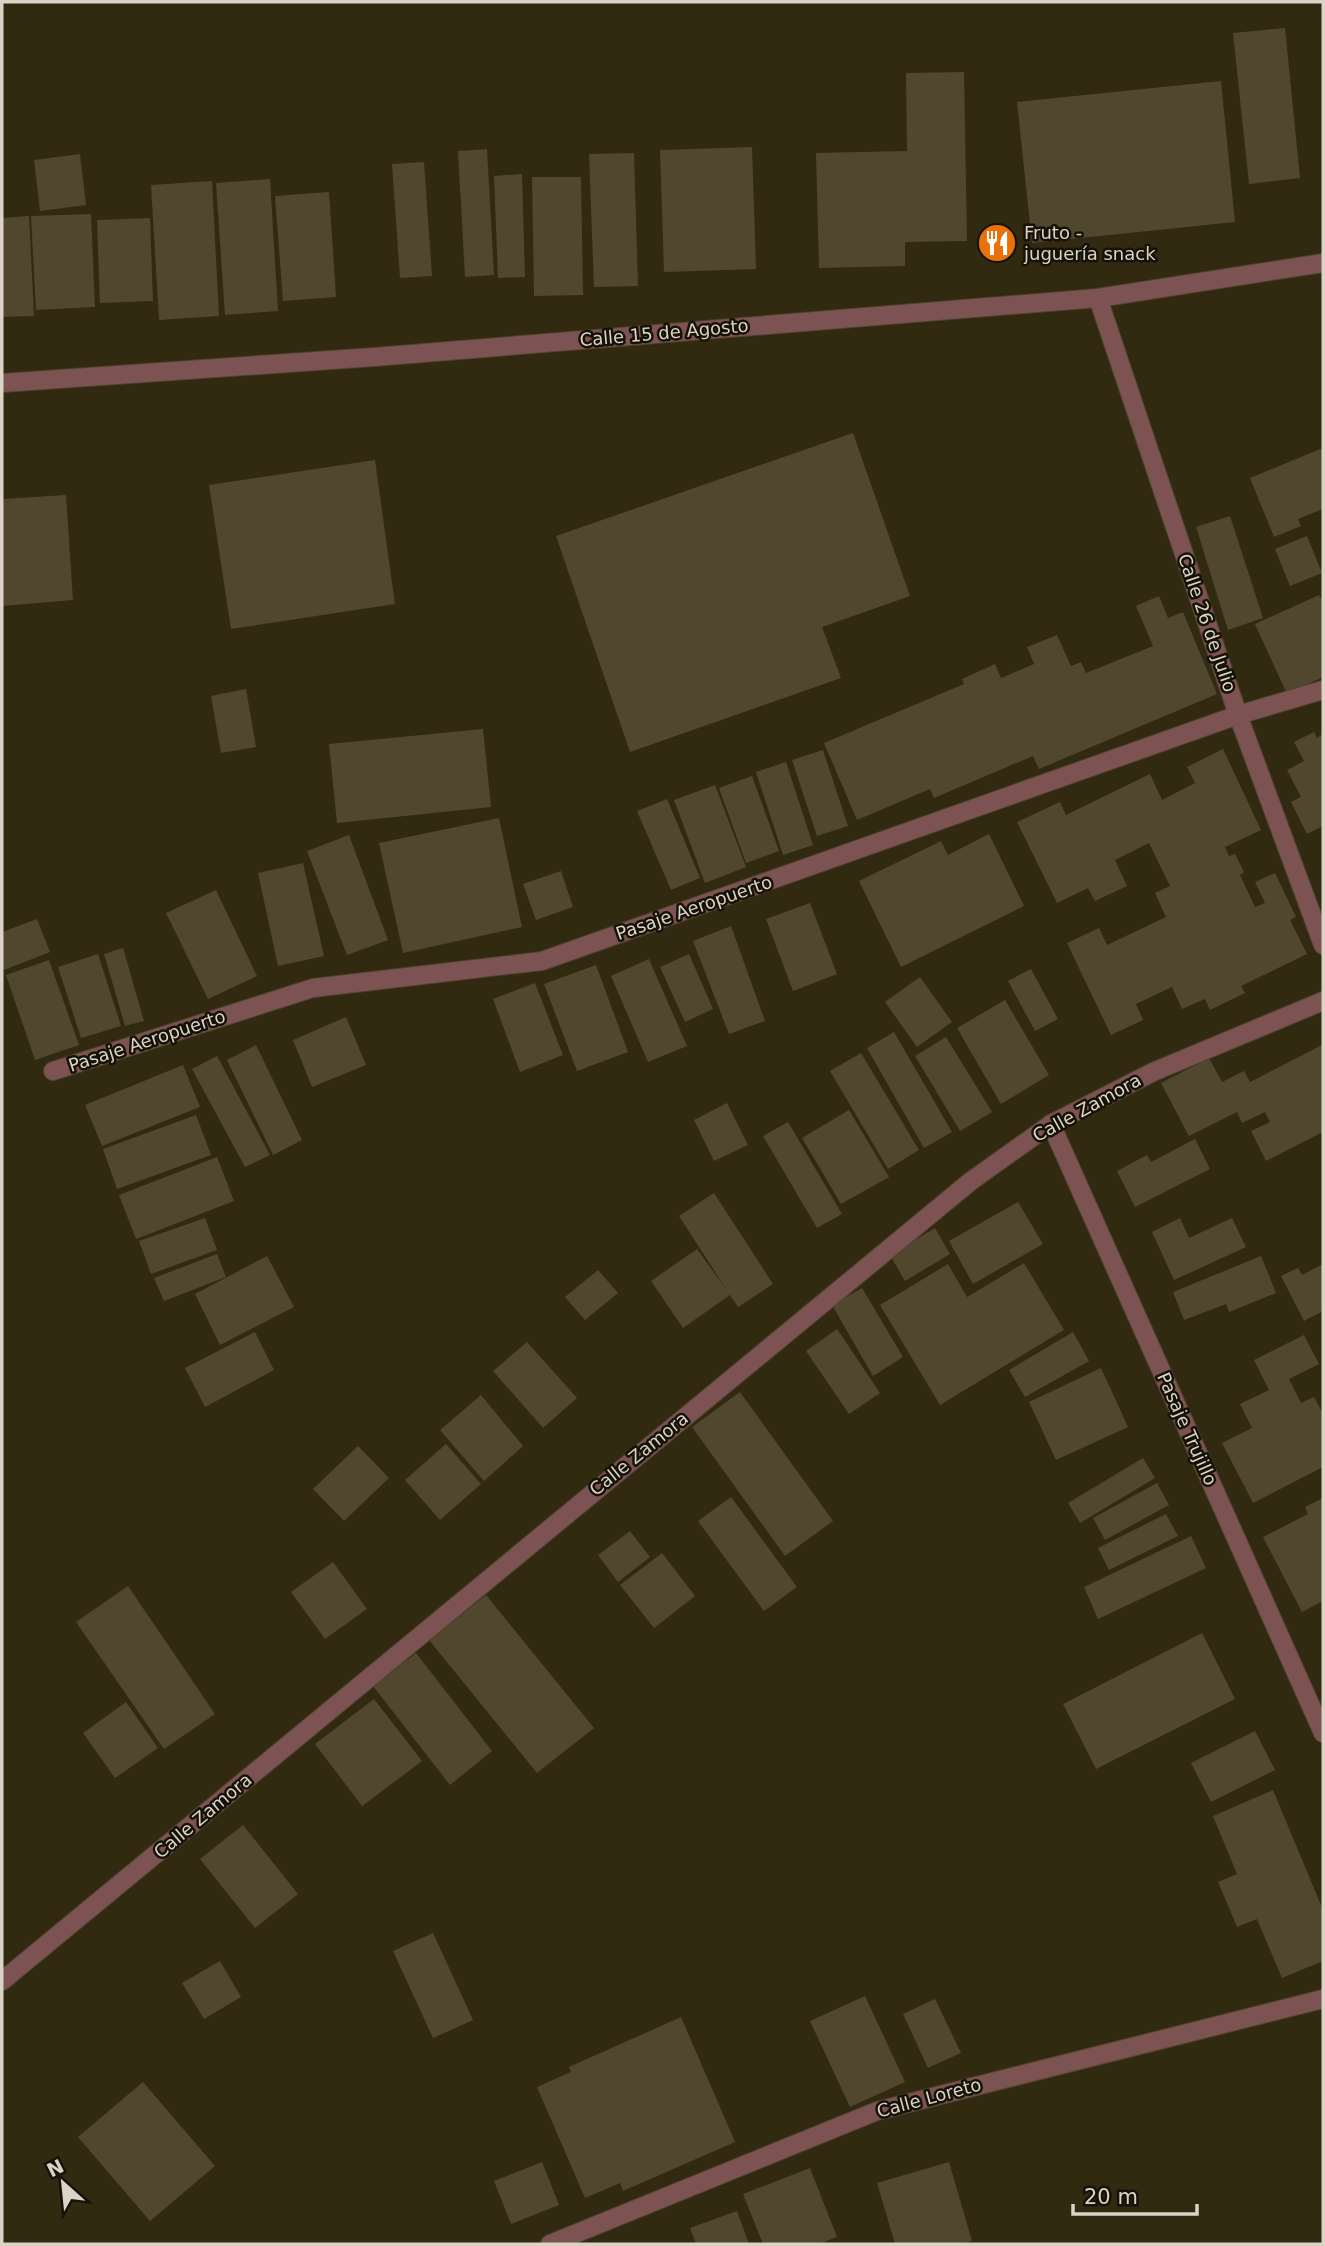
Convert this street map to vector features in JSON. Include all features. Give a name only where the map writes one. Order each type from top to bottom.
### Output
[{"type":"street","name":"Calle 15 de Agosto","points":[[2,383],[387,356],[1098,298],[1323,263]]},
{"type":"street","name":"Calle 26 de Julio","points":[[1098,298],[1238,715],[1323,946]]},
{"type":"street","name":"Pasaje Aeropuerto","points":[[53,1071],[313,988],[542,961],[1238,715],[1323,690]]},
{"type":"street","name":"Calle Zamora","points":[[2,1981],[971,1181],[1051,1124],[1153,1072],[1323,1001]]},
{"type":"street","name":"Pasaje Trujillo","points":[[1051,1124],[1323,1733]]},
{"type":"street","name":"Calle Loreto","points":[[550,2244],[877,2111],[1323,1999]]},
{"type":"building","points":[[1285,28],[1300,178],[1249,184],[1233,33]]},
{"type":"building","points":[[964,72],[967,241],[905,242],[905,266],[819,268],[816,153],[907,151],[906,73]]},
{"type":"building","points":[[1221,81],[1235,222],[1032,243],[1017,102]]},
{"type":"building","points":[[752,147],[756,269],[664,272],[660,150]]},
{"type":"building","points":[[487,149],[494,275],[465,277],[458,151]]},
{"type":"building","points":[[634,153],[638,286],[594,287],[589,154]]},
{"type":"building","points":[[80,154],[86,205],[40,211],[34,160]]},
{"type":"building","points":[[424,162],[432,276],[400,278],[392,164]]},
{"type":"building","points":[[522,174],[525,277],[498,278],[494,176]]},
{"type":"building","points":[[532,177],[581,177],[583,295],[534,296]]},
{"type":"building","points":[[270,179],[278,311],[225,315],[216,183]]},
{"type":"building","points":[[212,181],[219,316],[159,320],[151,185]]},
{"type":"building","points":[[329,192],[336,297],[283,301],[275,196]]},
{"type":"building","points":[[91,214],[95,307],[36,310],[31,216]]},
{"type":"building","points":[[29,216],[34,316],[2,317],[2,218]]},
{"type":"building","points":[[150,218],[153,301],[100,303],[97,220]]},
{"type":"building","points":[[853,433],[910,596],[822,627],[841,678],[630,752],[556,536]]},
{"type":"building","points":[[1323,448],[1323,509],[1298,519],[1301,526],[1274,537],[1250,478]]},
{"type":"building","points":[[375,460],[395,604],[231,629],[209,485]]},
{"type":"building","points":[[66,495],[73,600],[2,606],[2,499]]},
{"type":"building","points":[[1230,516],[1263,618],[1228,630],[1196,527]]},
{"type":"building","points":[[1307,536],[1322,573],[1290,586],[1275,549]]},
{"type":"building","points":[[1319,595],[1323,602],[1323,677],[1287,694],[1255,624]]},
{"type":"building","points":[[1159,596],[1168,618],[1183,612],[1217,694],[1039,769],[1033,756],[934,798],[930,789],[857,820],[824,743],[964,684],[962,679],[995,664],[1001,678],[1034,664],[1027,647],[1057,635],[1071,666],[1081,662],[1086,673],[1153,646],[1136,606]]},
{"type":"building","points":[[246,689],[256,747],[221,753],[211,696]]},
{"type":"building","points":[[483,729],[491,807],[337,823],[329,744]]},
{"type":"building","points":[[1314,732],[1317,738],[1323,734],[1323,826],[1307,834],[1291,802],[1301,797],[1287,770],[1304,761],[1294,742]]},
{"type":"building","points":[[1223,749],[1261,830],[1225,847],[1229,856],[1235,854],[1244,872],[1240,875],[1255,907],[1265,903],[1255,882],[1275,873],[1296,917],[1290,920],[1307,954],[1241,986],[1245,993],[1210,1010],[1205,999],[1182,1009],[1172,987],[1136,1004],[1143,1020],[1111,1035],[1067,943],[1099,928],[1107,945],[1166,917],[1155,893],[1170,886],[1149,843],[1115,860],[1127,886],[1095,901],[1088,888],[1057,903],[1017,822],[1060,802],[1066,815],[1150,774],[1162,800],[1195,783],[1187,767]]},
{"type":"building","points":[[823,750],[848,826],[817,836],[792,760]]},
{"type":"building","points":[[786,762],[813,845],[783,855],[756,772]]},
{"type":"building","points":[[752,776],[779,851],[746,863],[719,788]]},
{"type":"building","points":[[715,785],[746,867],[705,883],[674,800]]},
{"type":"building","points":[[667,799],[700,878],[671,890],[637,811]]},
{"type":"building","points":[[499,818],[522,927],[403,953],[379,843]]},
{"type":"building","points":[[989,834],[1024,906],[901,967],[859,881],[941,841],[948,855]]},
{"type":"building","points":[[349,835],[388,940],[347,955],[307,851]]},
{"type":"building","points":[[303,863],[324,956],[278,966],[258,873]]},
{"type":"building","points":[[561,871],[573,907],[536,920],[523,884]]},
{"type":"building","points":[[216,890],[257,976],[208,999],[166,913]]},
{"type":"building","points":[[810,903],[837,974],[793,991],[766,919]]},
{"type":"building","points":[[37,919],[50,952],[4,970],[2,932]]},
{"type":"building","points":[[731,926],[765,1021],[729,1034],[693,941]]},
{"type":"building","points":[[123,948],[144,1021],[125,1026],[104,954]]},
{"type":"building","points":[[98,954],[121,1026],[81,1038],[58,967]]},
{"type":"building","points":[[689,954],[713,1009],[685,1022],[660,967]]},
{"type":"building","points":[[649,959],[687,1046],[648,1062],[611,976]]},
{"type":"building","points":[[49,960],[79,1045],[35,1060],[6,975]]},
{"type":"building","points":[[596,965],[628,1052],[577,1071],[544,984]]},
{"type":"building","points":[[1031,969],[1058,1019],[1035,1031],[1008,981]]},
{"type":"building","points":[[920,977],[952,1022],[917,1047],[885,1002]]},
{"type":"building","points":[[535,983],[563,1055],[520,1072],[493,999]]},
{"type":"building","points":[[1005,1000],[1049,1075],[1001,1104],[957,1028]]},
{"type":"building","points":[[346,1017],[366,1065],[312,1087],[293,1040]]},
{"type":"building","points":[[894,1032],[952,1132],[924,1148],[867,1048]]},
{"type":"building","points":[[946,1037],[992,1112],[960,1131],[915,1056]]},
{"type":"building","points":[[256,1045],[302,1140],[273,1155],[227,1060]]},
{"type":"building","points":[[1322,1045],[1323,1132],[1266,1161],[1251,1131],[1270,1122],[1265,1112],[1242,1123],[1237,1112],[1189,1136],[1161,1083],[1209,1058],[1222,1082],[1244,1071],[1250,1082]]},
{"type":"building","points":[[861,1053],[919,1150],[888,1169],[830,1071]]},
{"type":"building","points":[[217,1056],[270,1155],[245,1167],[192,1069]]},
{"type":"building","points":[[183,1065],[200,1107],[102,1146],[85,1105]]},
{"type":"building","points":[[727,1103],[748,1145],[714,1161],[694,1120]]},
{"type":"building","points":[[849,1110],[889,1177],[841,1204],[802,1138]]},
{"type":"building","points":[[196,1115],[211,1155],[117,1189],[103,1149]]},
{"type":"building","points":[[788,1122],[842,1214],[817,1228],[763,1136]]},
{"type":"building","points":[[1195,1139],[1210,1169],[1135,1207],[1117,1171],[1147,1155],[1151,1162]]},
{"type":"building","points":[[217,1157],[234,1201],[136,1239],[119,1195]]},
{"type":"building","points":[[714,1193],[773,1284],[738,1307],[730,1295],[683,1328],[651,1281],[697,1249],[726,1289],[679,1216]]},
{"type":"building","points":[[1018,1202],[1043,1244],[973,1284],[949,1241]]},
{"type":"building","points":[[205,1218],[217,1250],[151,1274],[139,1241]]},
{"type":"building","points":[[1180,1218],[1189,1238],[1232,1218],[1246,1247],[1174,1280],[1152,1232]]},
{"type":"building","points":[[935,1228],[950,1254],[905,1281],[890,1255]]},
{"type":"building","points":[[217,1254],[226,1277],[164,1301],[154,1278]]},
{"type":"building","points":[[267,1256],[294,1307],[220,1345],[195,1294]]},
{"type":"building","points":[[1261,1256],[1276,1293],[1229,1312],[1226,1304],[1184,1320],[1173,1292]]},
{"type":"building","points":[[1024,1263],[1064,1330],[940,1405],[880,1305],[948,1264],[967,1297]]},
{"type":"building","points":[[1323,1264],[1323,1311],[1304,1321],[1281,1276],[1298,1268],[1302,1275]]},
{"type":"building","points":[[598,1270],[618,1293],[585,1320],[565,1297]]},
{"type":"building","points":[[862,1288],[903,1357],[873,1376],[832,1305]]},
{"type":"building","points":[[837,1329],[880,1393],[849,1414],[806,1351]]},
{"type":"building","points":[[255,1332],[274,1370],[205,1407],[185,1368]]},
{"type":"building","points":[[1073,1332],[1089,1361],[1025,1397],[1009,1370]]},
{"type":"building","points":[[1304,1335],[1319,1364],[1289,1379],[1301,1403],[1314,1397],[1323,1414],[1323,1467],[1253,1503],[1222,1443],[1252,1428],[1240,1404],[1269,1390],[1254,1360]]},
{"type":"building","points":[[527,1342],[577,1398],[543,1428],[493,1371]]},
{"type":"building","points":[[1101,1368],[1128,1427],[1056,1460],[1029,1402]]},
{"type":"building","points":[[740,1392],[833,1521],[785,1556],[692,1427]]},
{"type":"building","points":[[481,1395],[523,1446],[484,1481],[440,1430]]},
{"type":"building","points":[[446,1444],[481,1484],[440,1520],[405,1480]]},
{"type":"building","points":[[358,1446],[389,1478],[344,1521],[313,1489]]},
{"type":"building","points":[[1143,1458],[1155,1478],[1080,1523],[1068,1503]]},
{"type":"building","points":[[1157,1483],[1169,1505],[1105,1540],[1093,1518]]},
{"type":"building","points":[[731,1497],[797,1587],[764,1611],[698,1521]]},
{"type":"building","points":[[1323,1498],[1323,1601],[1302,1612],[1263,1537],[1308,1514],[1305,1507]]},
{"type":"building","points":[[1166,1514],[1178,1536],[1109,1570],[1098,1548]]},
{"type":"building","points":[[630,1531],[650,1557],[618,1582],[598,1555]]},
{"type":"building","points":[[1191,1536],[1206,1568],[1098,1619],[1084,1587]]},
{"type":"building","points":[[662,1553],[695,1596],[654,1628],[620,1585]]},
{"type":"building","points":[[333,1562],[367,1609],[325,1639],[291,1592]]},
{"type":"building","points":[[128,1586],[215,1714],[164,1749],[76,1622]]},
{"type":"building","points":[[486,1595],[594,1728],[537,1773],[429,1640]]},
{"type":"building","points":[[1202,1633],[1235,1699],[1096,1769],[1063,1704]]},
{"type":"building","points":[[416,1653],[492,1751],[450,1785],[373,1686]]},
{"type":"building","points":[[374,1699],[422,1761],[362,1806],[315,1744]]},
{"type":"building","points":[[126,1702],[158,1748],[115,1778],[83,1733]]},
{"type":"building","points":[[1255,1731],[1275,1770],[1211,1802],[1191,1763]]},
{"type":"building","points":[[1273,1790],[1323,1910],[1323,1961],[1282,1978],[1257,1919],[1237,1927],[1218,1882],[1237,1874],[1213,1816]]},
{"type":"building","points":[[243,1825],[298,1894],[255,1928],[200,1859]]},
{"type":"building","points":[[433,1933],[473,2020],[433,2038],[393,1951]]},
{"type":"building","points":[[220,1961],[241,1997],[204,2019],[182,1983]]},
{"type":"building","points":[[865,1996],[905,2082],[850,2107],[810,2021]]},
{"type":"building","points":[[935,1999],[961,2053],[928,2068],[903,2014]]},
{"type":"building","points":[[681,2017],[735,2142],[623,2191],[620,2183],[585,2198],[537,2087],[571,2072],[569,2067]]},
{"type":"building","points":[[143,2082],[215,2166],[150,2221],[78,2137]]},
{"type":"building","points":[[542,2162],[559,2205],[511,2224],[494,2181]]},
{"type":"building","points":[[949,2162],[972,2241],[961,2244],[895,2244],[877,2183]]},
{"type":"building","points":[[810,2168],[837,2237],[819,2244],[763,2244],[743,2194]]},
{"type":"building","points":[[737,2211],[749,2244],[696,2244],[690,2228]]},
{"type":"place","name":"Fruto - juguería snack","points":[[997,243]]}]
